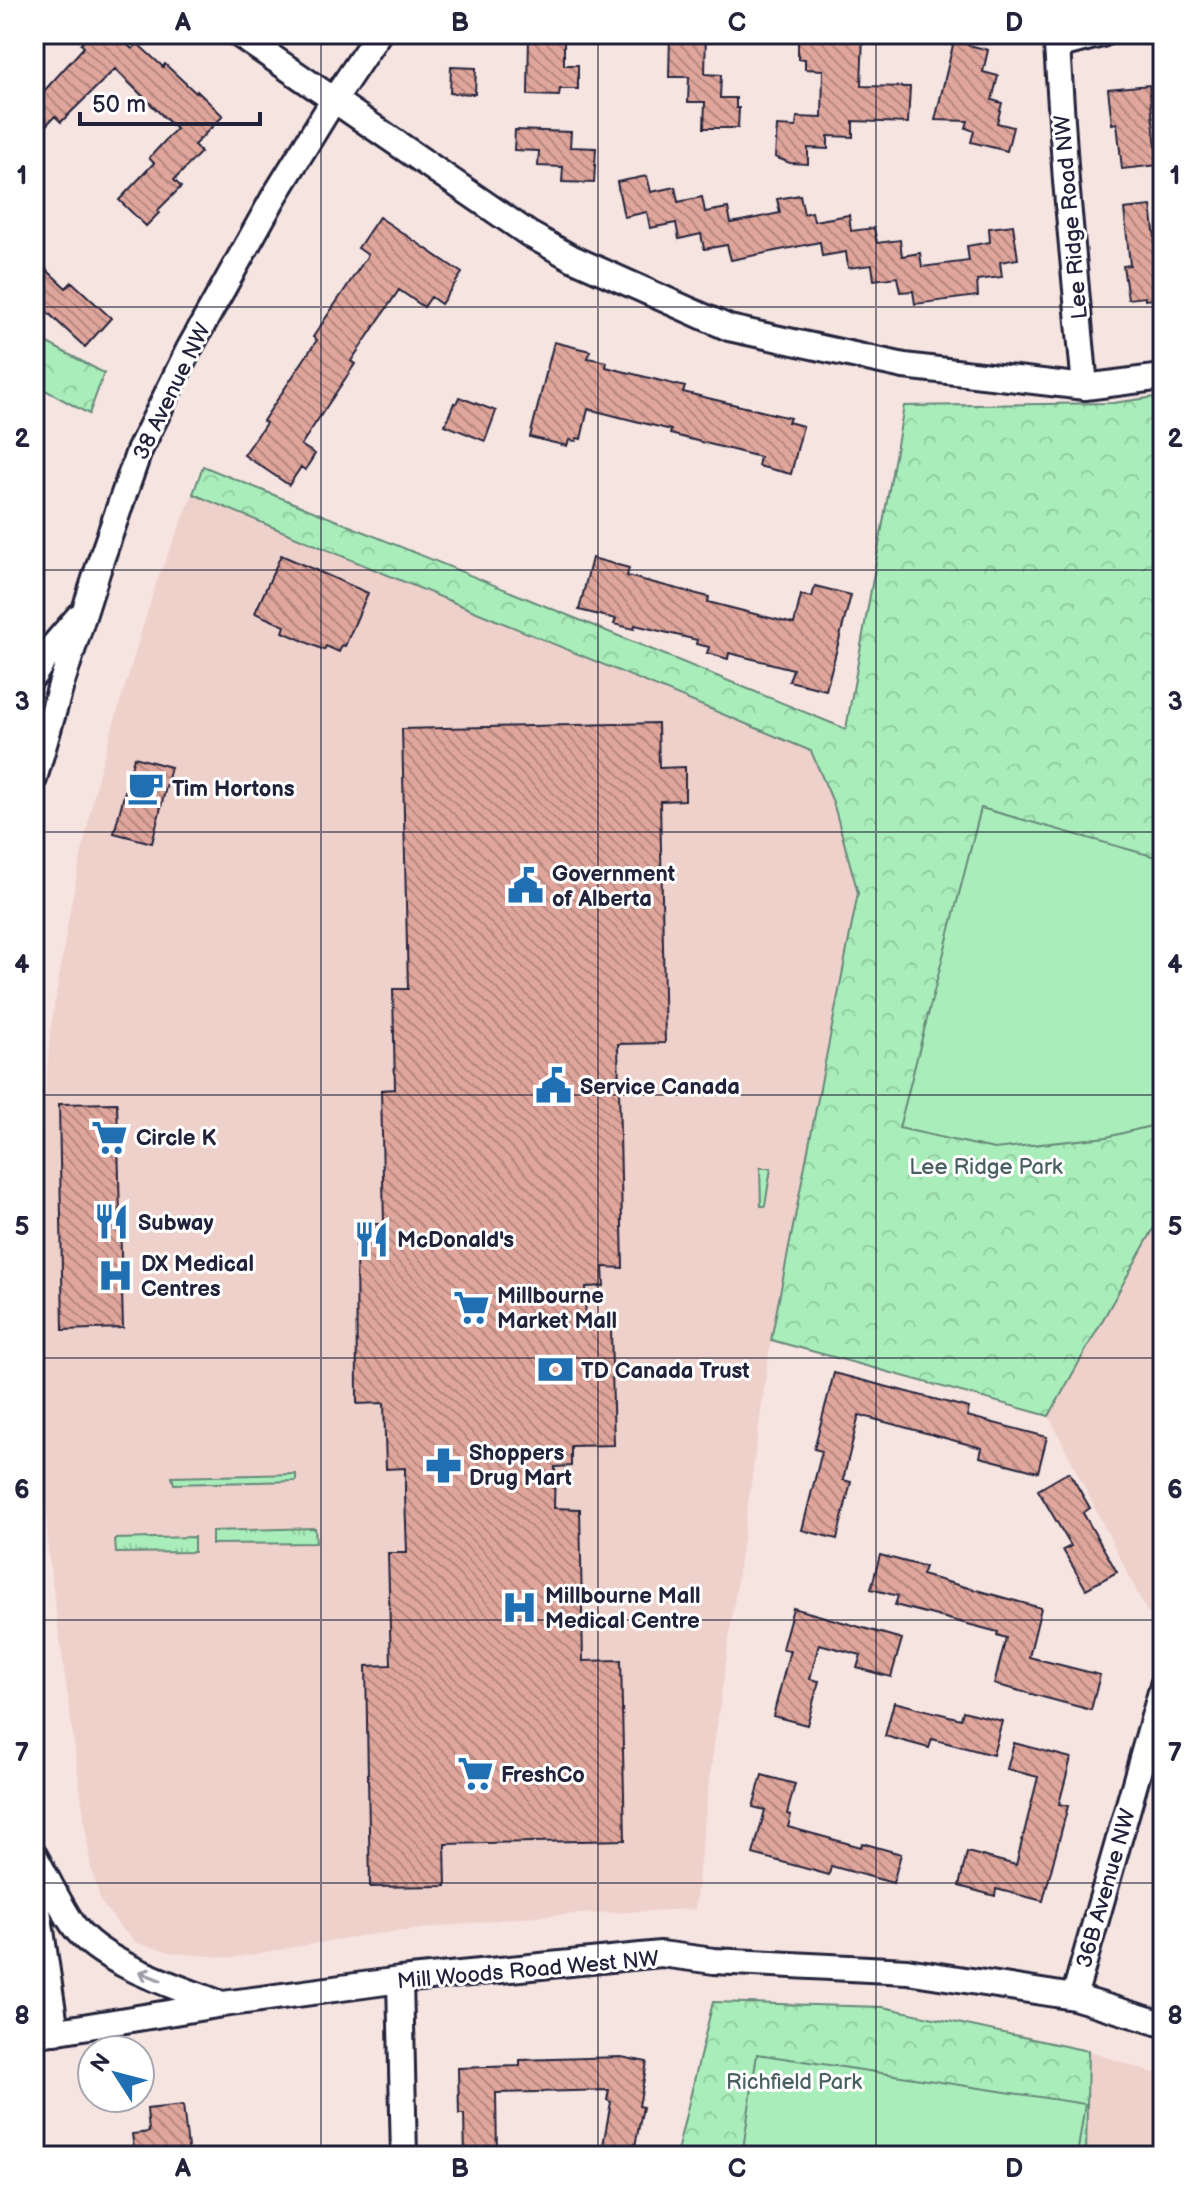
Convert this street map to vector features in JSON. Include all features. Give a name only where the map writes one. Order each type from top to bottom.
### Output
[{"type":"street","points":[[238,34],[529,234],[572,258],[729,328],[904,366],[1085,387],[1163,377]]},
{"type":"street","name":"38 Avenue NW","points":[[34,779],[85,609],[143,443],[189,349],[274,197],[378,34]]},
{"type":"street","name":"Lee Ridge Road NW","points":[[1085,387],[1055,40],[1102,34]]},
{"type":"street","points":[[34,675],[53,646],[85,609]]},
{"type":"street","name":"36B Avenue NW","points":[[1074,1997],[1163,1685]]},
{"type":"street","points":[[34,1855],[75,1928],[101,1950],[129,1967],[223,2004]]},
{"type":"street","points":[[34,1883],[45,2033]]},
{"type":"street","name":"Mill Woods Road West NW","points":[[45,2033],[400,1980],[661,1954],[714,1961],[907,1971],[1074,1997],[1163,2024]]},
{"type":"street","points":[[400,1980],[404,2156]]},
{"type":"shaded area","name":"Millbourne Market Mall","points":[[193,494],[811,751],[833,802],[858,893],[771,1340],[709,1782],[695,1909],[534,1916],[359,1936],[232,1958],[174,1953],[137,1943],[101,1902],[91,1868],[48,1553],[35,1218],[50,1032],[71,904],[98,776],[156,583]]},
{"type":"shaded area","points":[[1163,1212],[1163,1456],[1149,1456],[1163,1528],[1163,1612],[1148,1614],[1049,1416]]},
{"type":"shaded area","points":[[1088,2051],[1163,2076],[1163,2156],[1086,2156]]},
{"type":"green space","points":[[34,336],[104,373],[89,414],[34,384]]},
{"type":"green space","name":"Lee Ridge Park","points":[[1163,396],[1163,1212],[1049,1416],[771,1340],[858,893],[833,802],[811,751],[193,494],[203,466],[846,729],[904,406],[1113,403]]},
{"type":"green space","points":[[981,808],[1163,859],[1163,1123],[1107,1137],[994,1149],[899,1128]]},
{"type":"green space","points":[[760,1168],[771,1168],[765,1206],[761,1206]]},
{"type":"green space","points":[[296,1474],[296,1481],[174,1484],[172,1477]]},
{"type":"green space","points":[[315,1528],[316,1543],[212,1544],[212,1531]]},
{"type":"green space","points":[[194,1537],[194,1552],[116,1553],[115,1539]]},
{"type":"green space","name":"Richfield Park","points":[[713,2002],[883,2007],[1088,2051],[1086,2156],[676,2156]]},
{"type":"green space","points":[[757,2054],[1085,2104],[1077,2156],[742,2156]]},
{"type":"building","points":[[91,34],[116,34],[132,49],[138,44],[223,116],[194,145],[201,152],[174,180],[181,187],[146,226],[119,200],[154,163],[149,158],[176,129],[115,69],[61,122],[55,116],[34,138],[34,102],[84,47],[81,44]]},
{"type":"building","points":[[529,34],[550,34],[549,40],[564,40],[564,65],[578,65],[578,89],[560,89],[559,96],[528,95]]},
{"type":"building","points":[[670,34],[706,34],[705,74],[721,75],[720,98],[736,98],[738,128],[704,128],[705,102],[688,102],[689,77],[669,77]]},
{"type":"building","points":[[798,34],[863,34],[861,86],[910,87],[908,123],[853,121],[853,137],[828,136],[828,149],[808,148],[808,164],[790,163],[775,157],[777,126],[796,127],[797,117],[822,118],[823,70],[805,69],[805,59],[798,59]]},
{"type":"building","points":[[954,41],[988,50],[983,72],[998,76],[992,100],[1002,103],[997,123],[1013,127],[1007,151],[971,142],[974,131],[966,128],[968,121],[935,120]]},
{"type":"building","points":[[451,67],[476,68],[475,94],[450,93]]},
{"type":"building","points":[[1149,85],[1158,165],[1122,169],[1117,123],[1112,124],[1108,89]]},
{"type":"building","points":[[515,130],[571,132],[570,147],[596,148],[594,183],[562,182],[563,167],[538,166],[539,151],[514,150]]},
{"type":"building","points":[[647,176],[651,192],[675,187],[678,202],[702,197],[705,212],[728,208],[731,223],[780,213],[777,199],[800,195],[804,214],[812,212],[814,221],[849,215],[851,231],[874,228],[877,243],[900,240],[902,256],[920,253],[922,267],[969,261],[967,246],[990,242],[989,228],[1013,225],[1018,259],[1000,262],[1002,277],[977,280],[978,296],[915,304],[913,291],[900,292],[897,277],[874,280],[872,265],[848,268],[846,252],[822,256],[820,242],[731,260],[727,245],[704,249],[701,234],[679,239],[676,223],[650,228],[647,212],[624,217],[617,182]]},
{"type":"building","points":[[1151,206],[1158,262],[1163,261],[1163,298],[1128,299],[1123,266],[1130,265],[1124,209]]},
{"type":"building","points":[[379,217],[462,273],[441,304],[431,297],[424,307],[399,290],[351,361],[355,364],[301,445],[315,454],[305,470],[301,467],[289,485],[244,455],[317,340],[313,337],[368,255],[358,248]]},
{"type":"building","points":[[34,258],[66,288],[72,282],[111,318],[85,347],[34,303]]},
{"type":"building","points":[[554,342],[590,351],[588,358],[607,362],[606,367],[685,387],[683,392],[790,418],[788,422],[803,426],[791,474],[758,466],[760,457],[588,409],[581,439],[569,440],[567,446],[530,437]]},
{"type":"building","points":[[459,397],[496,411],[485,441],[445,425]]},
{"type":"building","points":[[281,555],[368,593],[345,646],[342,645],[339,652],[326,646],[324,650],[283,632],[285,626],[255,613]]},
{"type":"building","points":[[592,558],[629,568],[627,576],[709,597],[708,602],[794,624],[801,595],[812,597],[815,586],[851,595],[826,690],[789,681],[793,669],[729,653],[728,659],[707,653],[709,647],[696,644],[697,640],[635,625],[634,629],[614,624],[616,619],[579,610]]},
{"type":"building","name":"Millbourne Market Mall","points":[[658,723],[659,768],[685,767],[685,800],[660,801],[665,1043],[618,1044],[623,1268],[603,1267],[604,1286],[586,1287],[585,1330],[611,1330],[614,1445],[571,1446],[571,1466],[555,1467],[554,1508],[580,1509],[583,1661],[621,1660],[625,1840],[445,1844],[446,1886],[370,1887],[366,1666],[391,1665],[388,1553],[407,1553],[405,1468],[386,1469],[384,1403],[357,1404],[356,1224],[384,1224],[381,1090],[395,1089],[393,989],[408,989],[402,729]]},
{"type":"building","name":"Tim Hortons","points":[[134,757],[171,767],[152,843],[114,833]]},
{"type":"building","points":[[117,1103],[123,1328],[63,1330],[59,1104]]},
{"type":"building","points":[[834,1373],[969,1408],[967,1416],[1047,1437],[1038,1472],[980,1457],[982,1448],[859,1415],[843,1480],[851,1482],[837,1539],[802,1530],[822,1451],[814,1449]]},
{"type":"building","points":[[1069,1472],[1090,1508],[1083,1513],[1117,1572],[1086,1589],[1063,1550],[1071,1546],[1038,1490]]},
{"type":"building","points":[[880,1555],[925,1567],[922,1575],[1041,1608],[1029,1657],[1100,1675],[1091,1710],[994,1684],[1006,1638],[997,1635],[998,1632],[895,1605],[898,1596],[871,1589]]},
{"type":"building","points":[[793,1608],[902,1639],[891,1677],[857,1668],[861,1655],[819,1644],[810,1679],[819,1681],[807,1725],[773,1716],[790,1650],[782,1649]]},
{"type":"building","points":[[894,1702],[961,1719],[963,1711],[1002,1721],[993,1755],[932,1739],[929,1748],[885,1736]]},
{"type":"building","points":[[1014,1743],[1071,1758],[1059,1804],[1068,1806],[1043,1901],[996,1889],[995,1896],[959,1886],[967,1852],[1016,1865],[1038,1777],[1007,1769]]},
{"type":"building","points":[[762,1775],[795,1784],[787,1814],[791,1815],[788,1827],[861,1847],[862,1843],[901,1854],[893,1883],[831,1866],[829,1875],[753,1854],[765,1810],[753,1807]]},
{"type":"building","points":[[621,2057],[647,2062],[639,2106],[643,2107],[633,2156],[601,2156],[611,2102],[607,2100],[609,2090],[496,2093],[497,2156],[465,2156],[464,2114],[459,2114],[458,2068],[520,2066],[520,2060]]},
{"type":"building","points":[[183,2105],[189,2156],[135,2156],[132,2134],[149,2132],[147,2114],[156,2114],[156,2108]]},
{"type":"place","name":"Tim Hortons","points":[[146,788]]},
{"type":"place","name":"Government of Alberta","points":[[526,886]]},
{"type":"place","name":"Service Canada","points":[[554,1086]]},
{"type":"place","name":"Circle K","points":[[110,1137]]},
{"type":"place","name":"Subway","points":[[112,1222]]},
{"type":"place","name":"McDonald's","points":[[371,1239]]},
{"type":"place","name":"DX Medical Centres","points":[[115,1276]]},
{"type":"place","name":"Millbourne Market Mall","points":[[471,1308]]},
{"type":"place","name":"TD Canada Trust","points":[[555,1370]]},
{"type":"place","name":"Shoppers Drug Mart","points":[[443,1465]]},
{"type":"place","name":"Millbourne Mall Medical Centre","points":[[519,1608]]},
{"type":"place","name":"FreshCo","points":[[475,1774]]}]
